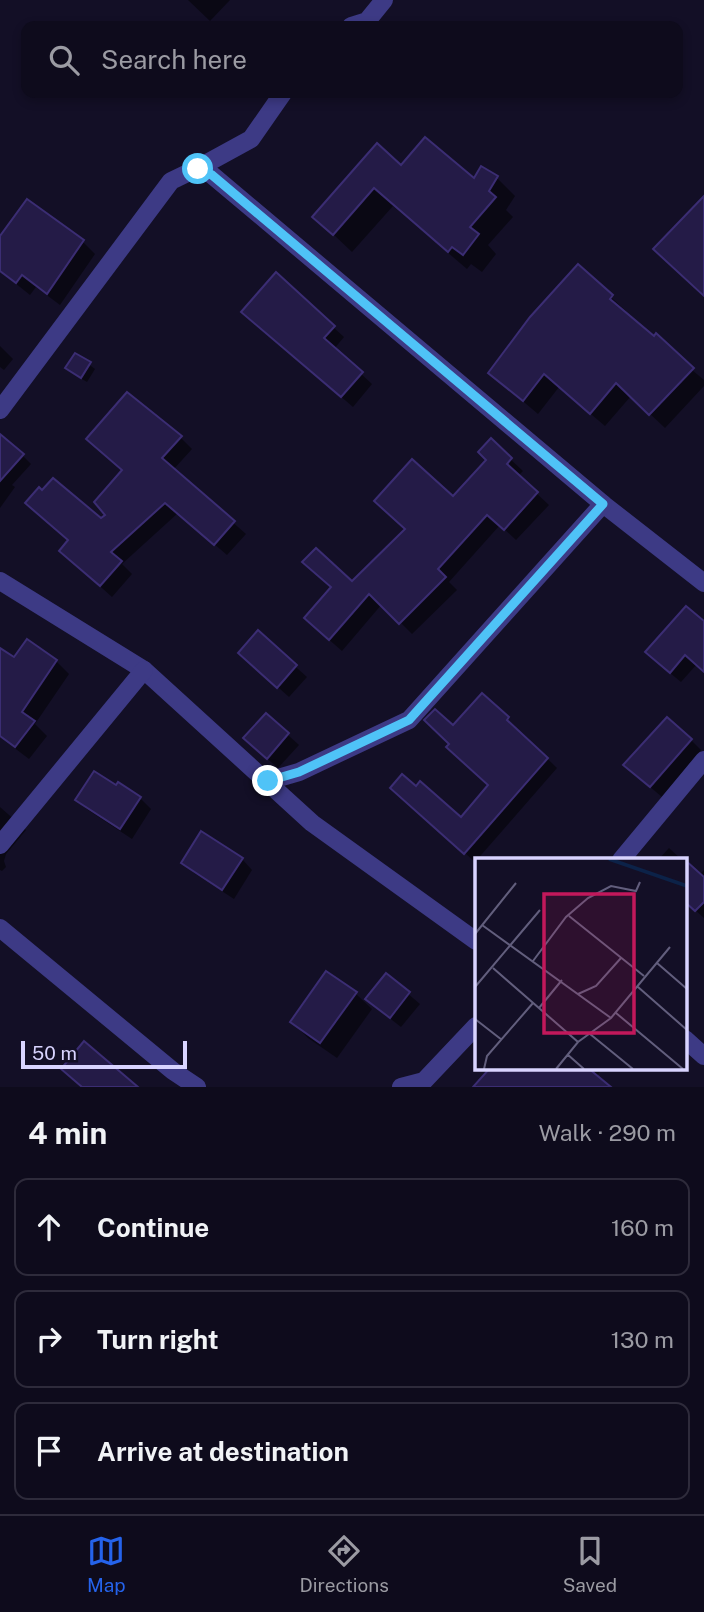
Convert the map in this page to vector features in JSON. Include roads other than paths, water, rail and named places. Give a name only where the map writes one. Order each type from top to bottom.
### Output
[{"type":"street","points":[[367,21],[384,0]]},
{"type":"street","points":[[0,410],[171,181],[251,139],[280,98]]},
{"type":"street","points":[[198,169],[212,175],[603,504],[704,583]]},
{"type":"street","points":[[268,781],[299,772],[409,720],[603,504]]},
{"type":"street","points":[[0,581],[144,670],[312,823],[475,940]]},
{"type":"street","points":[[0,845],[144,670]]},
{"type":"street","points":[[622,858],[704,760]]},
{"type":"street","points":[[0,928],[173,1071],[197,1087]]},
{"type":"street","points":[[401,1087],[424,1081],[475,1028]]},
{"type":"street","points":[[686,1041],[704,1056]]}]
